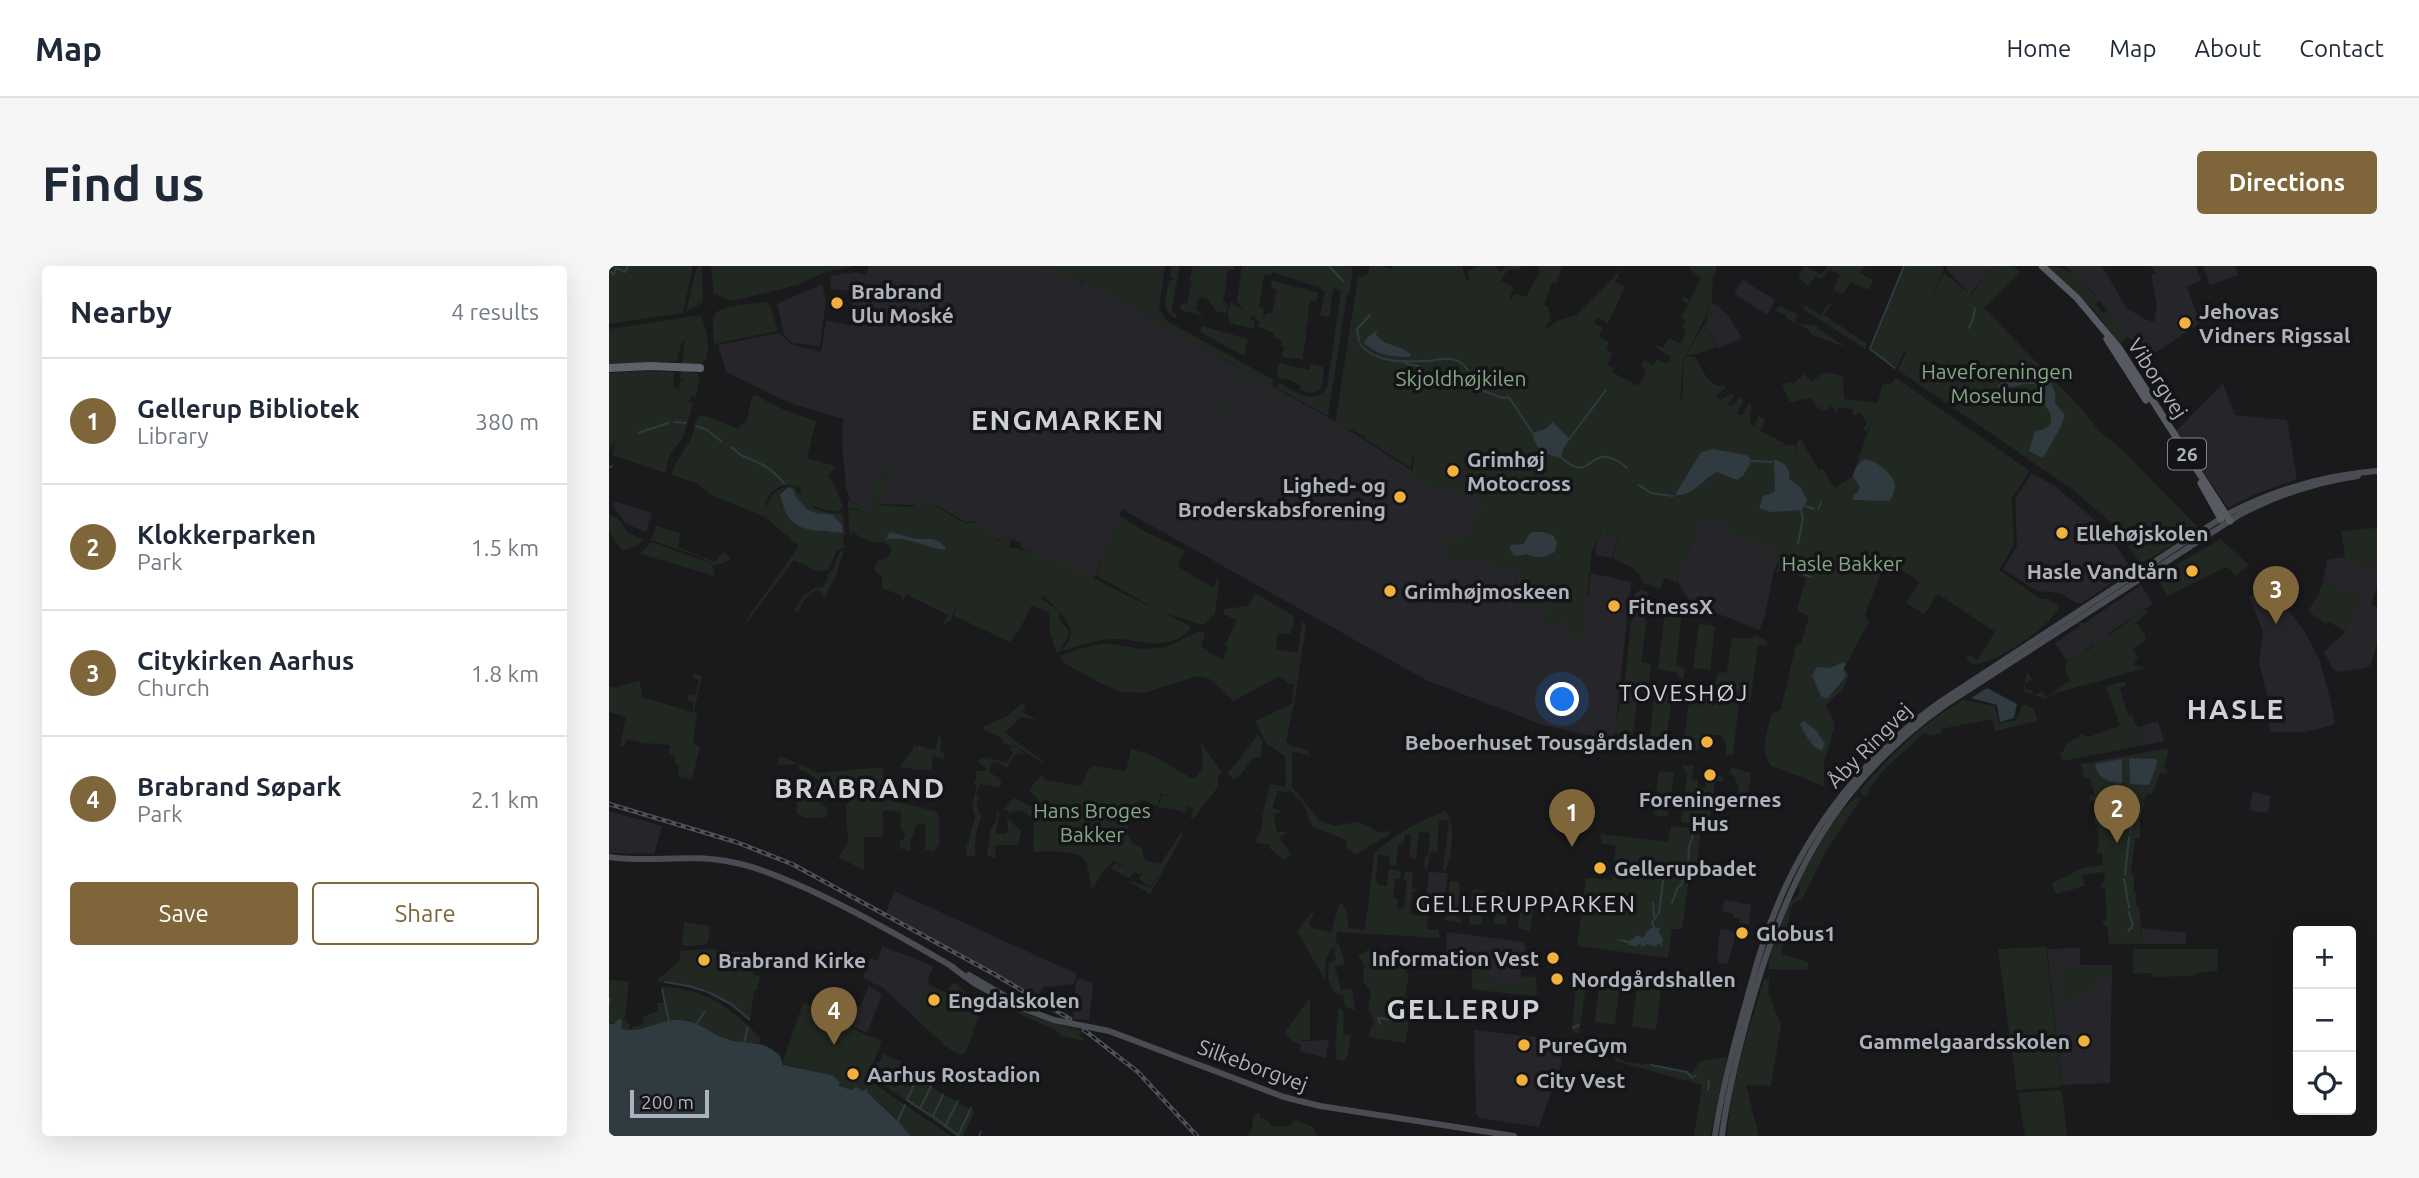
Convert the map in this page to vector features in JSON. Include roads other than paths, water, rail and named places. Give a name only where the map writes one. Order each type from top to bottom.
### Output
[{"type":"highway","points":[[609,368],[650,366],[699,370]]},
{"type":"main road","name":"Viborgvej","points":[[2036,266],[2077,303],[2104,335],[2225,520]]},
{"type":"main road","name":"Viborgvej","points":[[2042,266],[2077,298],[2119,348],[2225,520]]},
{"type":"main road","points":[[2225,520],[2268,494],[2293,485],[2345,474],[2377,472]]},
{"type":"main road","name":"Åby Ringvej","points":[[1715,1136],[1736,1038],[1776,909],[1797,863],[1840,797],[1885,747],[1930,709],[2225,520]]},
{"type":"main road","name":"Åby Ringvej","points":[[1722,1136],[1739,1049],[1776,924],[1804,863],[1847,797],[1889,751],[1933,714],[2225,520]]},
{"type":"main road","name":"Silkeborgvej","points":[[609,857],[639,860],[714,859],[756,868],[851,910],[952,967],[996,996],[1054,1020],[1109,1031],[1294,1100],[1514,1136]]},
{"type":"main road","name":"Silkeborgvej","points":[[1468,1130],[1488,1136]]},
{"type":"waterway","points":[[609,270],[614,275],[616,268],[625,272],[628,266]]},
{"type":"waterway","points":[[1329,266],[1343,281]]},
{"type":"waterway","points":[[1895,368],[1870,349],[1904,266]]},
{"type":"waterway","points":[[1969,328],[1975,308]]},
{"type":"waterway","points":[[1359,341],[1357,329],[1370,315]]},
{"type":"waterway","points":[[1360,344],[1374,355],[1391,360],[1448,359],[1460,362],[1479,389],[1502,398],[1508,397],[1532,432]]},
{"type":"waterway","points":[[1404,361],[1406,364],[1419,366]]},
{"type":"waterway","points":[[1570,438],[1606,390]]},
{"type":"waterway","points":[[674,422],[686,423]]},
{"type":"waterway","points":[[638,433],[668,423]]},
{"type":"waterway","points":[[696,426],[707,430],[722,442]]},
{"type":"waterway","points":[[731,447],[766,467],[784,483]]},
{"type":"waterway","points":[[1562,458],[1572,466],[1580,468],[1605,457],[1614,459],[1627,468]]},
{"type":"waterway","points":[[1752,461],[1772,462]]},
{"type":"waterway","points":[[1639,485],[1651,493],[1673,496]]},
{"type":"waterway","points":[[1818,510],[1821,502]]},
{"type":"waterway","points":[[1805,506],[1814,509]]},
{"type":"waterway","points":[[1798,544],[1803,518],[1801,511]]},
{"type":"waterway","points":[[1797,554],[1795,571],[1811,577]]},
{"type":"waterway","points":[[2130,833],[2134,819]]},
{"type":"waterway","points":[[1672,903],[1678,887],[1682,884],[1693,835]]},
{"type":"waterway","points":[[2125,875],[2129,837]]},
{"type":"waterway","points":[[2124,879],[2129,908]]},
{"type":"waterway","points":[[1654,927],[1652,922],[1659,913],[1663,881]]},
{"type":"waterway","points":[[1653,903],[1654,916]]},
{"type":"waterway","points":[[2128,931],[2133,926],[2129,912]]},
{"type":"waterway","points":[[1620,940],[1628,942]]},
{"type":"waterway","points":[[665,982],[705,991]]},
{"type":"waterway","points":[[662,989],[669,1021]]},
{"type":"waterway","points":[[708,992],[731,1004],[749,1019]]},
{"type":"waterway","points":[[609,1004],[610,999]]},
{"type":"waterway","points":[[697,1023],[705,1011]]},
{"type":"waterway","points":[[1380,1024],[1378,1018],[1392,1020],[1387,1013],[1392,1012]]},
{"type":"waterway","points":[[1573,1028],[1579,1025]]},
{"type":"waterway","points":[[744,1043],[748,1027]]},
{"type":"waterway","points":[[1651,1065],[1687,1072],[1692,1078],[1696,1075]]},
{"type":"waterway","points":[[916,1080],[907,1100],[938,1120]]},
{"type":"waterway","points":[[1708,1090],[1709,1081]]},
{"type":"waterway","points":[[921,1107],[931,1086]]},
{"type":"waterway","points":[[933,1116],[943,1095]]},
{"type":"waterway","points":[[945,1126],[958,1101]]},
{"type":"waterway","points":[[898,1121],[905,1105]]},
{"type":"waterway","points":[[958,1136],[971,1108]]},
{"type":"waterway","points":[[939,1121],[958,1135]]},
{"type":"waterway","points":[[979,1136],[981,1132]]},
{"type":"railway","points":[[609,804],[736,842],[792,864],[994,974],[1070,1019]]},
{"type":"railway","points":[[1084,1030],[1138,1072],[1197,1136]]},
{"type":"place","name":"Brabrand Ulu Moské","points":[[837,303]]},
{"type":"place","name":"Jehovas Vidners Rigssal","points":[[2185,323]]},
{"type":"place","name":"Grimhøj Motocross","points":[[1453,471]]},
{"type":"place","name":"Lighed- og Broderskabsforening","points":[[1400,497]]},
{"type":"place","name":"Ellehøjskolen","points":[[2062,533]]},
{"type":"place","name":"Hasle Vandtårn","points":[[2192,571]]},
{"type":"place","name":"Grimhøjmoskeen","points":[[1390,591]]},
{"type":"place","name":"FitnessX","points":[[1614,606]]},
{"type":"place","name":"Citykirken Aarhus","points":[[2276,624]]},
{"type":"place","name":"Beboerhuset Tousgårdsladen","points":[[1707,742]]},
{"type":"place","name":"Foreningernes Hus","points":[[1710,775]]},
{"type":"place","name":"Klokkerparken","points":[[2117,843]]},
{"type":"place","name":"Gellerup Bibliotek","points":[[1572,847]]},
{"type":"place","name":"Gellerupbadet","points":[[1600,868]]},
{"type":"place","name":"Globus1","points":[[1742,933]]},
{"type":"place","name":"Information Vest","points":[[1553,958]]},
{"type":"place","name":"Brabrand Kirke","points":[[704,960]]},
{"type":"place","name":"Nordgårdshallen","points":[[1557,979]]},
{"type":"place","name":"Engdalskolen","points":[[934,1000]]},
{"type":"place","name":"Gammelgaardsskolen","points":[[2084,1041]]},
{"type":"place","name":"Brabrand Søpark","points":[[834,1045]]},
{"type":"place","name":"PureGym","points":[[1524,1045]]},
{"type":"place","name":"Aarhus Rostadion","points":[[853,1074]]},
{"type":"place","name":"City Vest","points":[[1522,1080]]},
{"type":"district","name":"ENGMARKEN","points":[[1068,419]]},
{"type":"district","name":"TOVESHØJ","points":[[1684,692]]},
{"type":"district","name":"HASLE","points":[[2236,708]]},
{"type":"district","name":"BRABRAND","points":[[860,787]]},
{"type":"district","name":"GELLERUPPARKEN","points":[[1526,903]]},
{"type":"district","name":"GELLERUP","points":[[1464,1008]]},
{"type":"park label","name":"Skjoldhøjkilen","points":[[1461,378]]},
{"type":"park label","name":"Haveforeningen Moselund","points":[[1997,383]]},
{"type":"park label","name":"Hasle Bakker","points":[[1842,563]]},
{"type":"park label","name":"Hans Broges Bakker","points":[[1092,822]]}]
